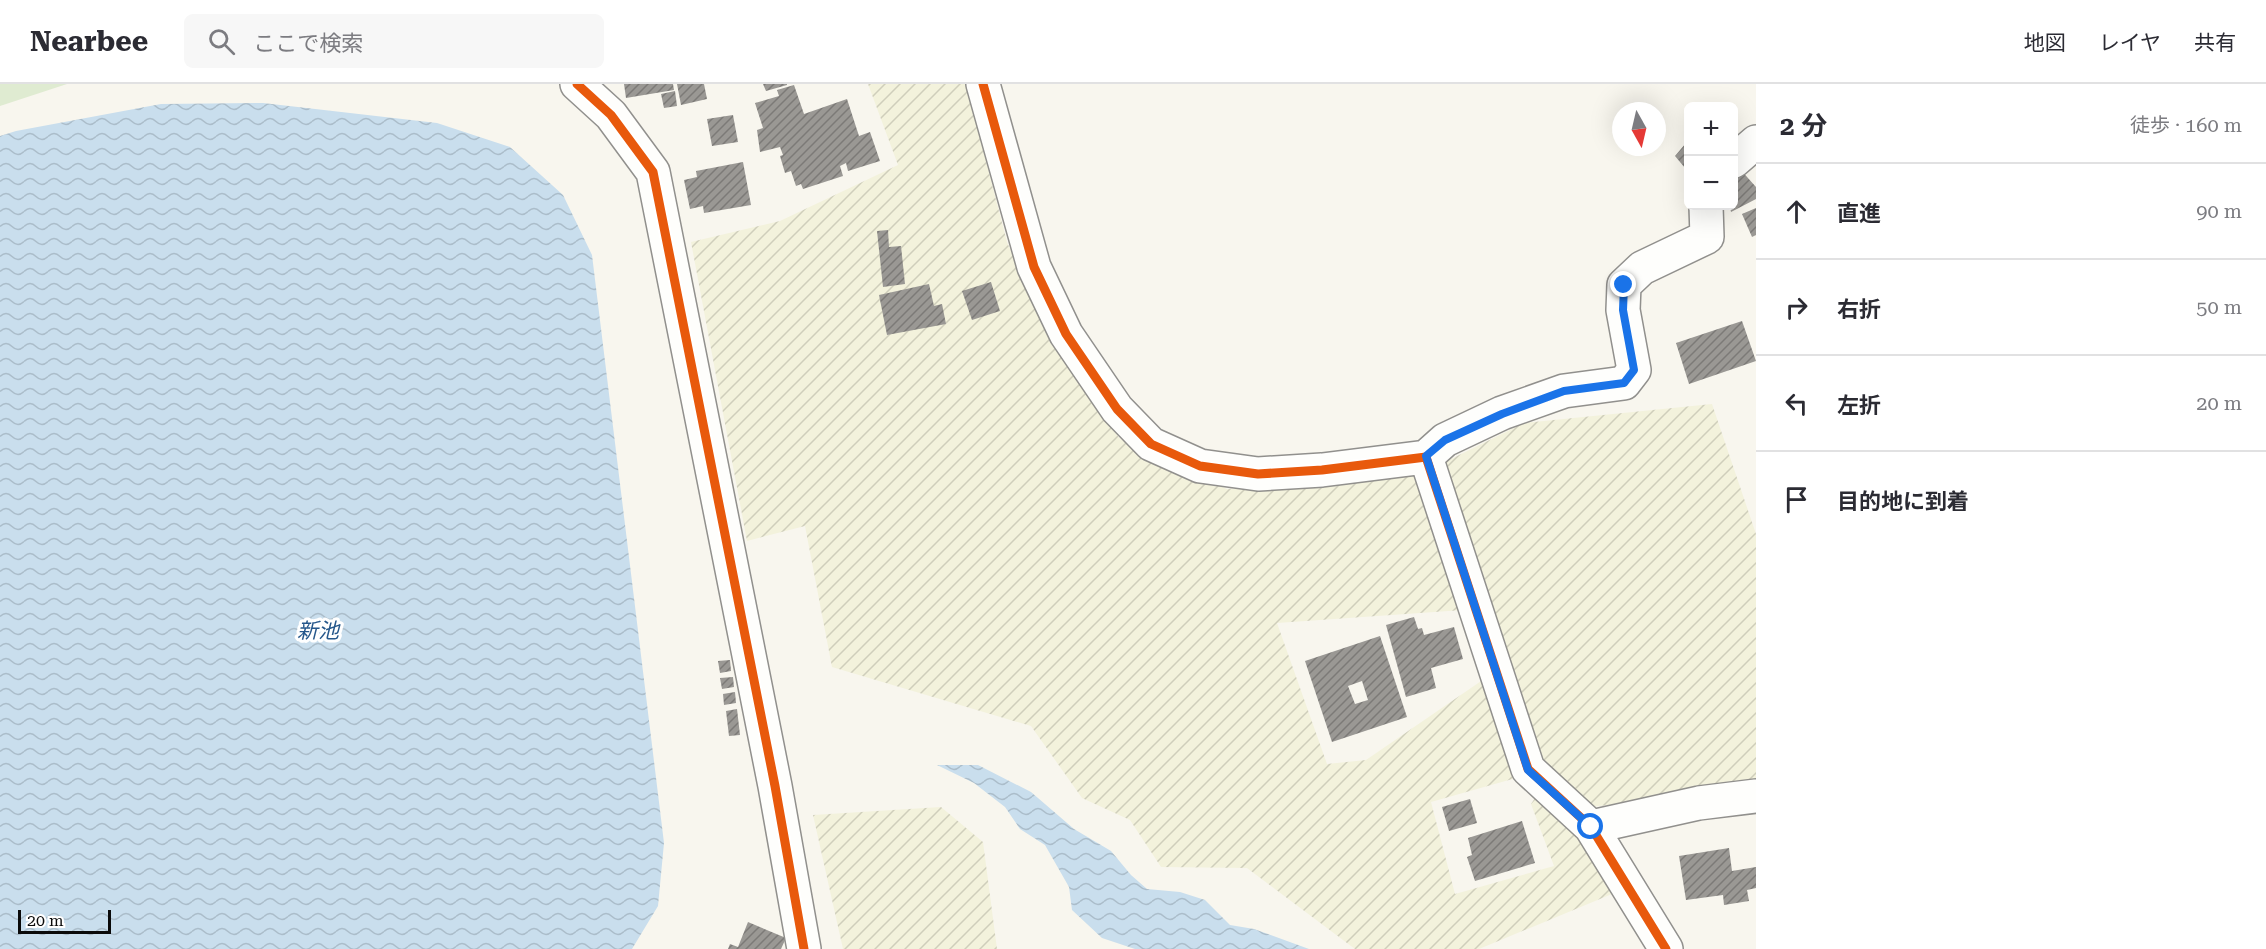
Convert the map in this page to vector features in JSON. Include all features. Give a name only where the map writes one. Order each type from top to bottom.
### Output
[{"type":"street","points":[[577,84],[611,116],[653,172],[764,729],[804,949]]},
{"type":"street","points":[[982,84],[1034,267],[1066,334],[1117,409],[1151,444],[1200,466],[1258,474],[1322,470],[1426,456],[1445,440],[1512,410],[1564,391],[1624,383],[1634,370],[1623,310],[1624,285],[1642,268],[1707,237],[1706,210]]},
{"type":"street","points":[[1738,158],[1756,142]]},
{"type":"street","points":[[1426,456],[1528,770],[1591,827],[1666,949]]},
{"type":"street","points":[[1591,827],[1699,803],[1756,796]]},
{"type":"green space","points":[[0,84],[67,84],[0,106]]},
{"type":"green space","points":[[868,84],[966,84],[1007,242],[1050,342],[1120,439],[1227,489],[1417,475],[1463,610],[1277,623],[1327,764],[1366,760],[1487,677],[1516,778],[1431,802],[1455,894],[1554,866],[1531,804],[1537,795],[1582,842],[1612,894],[1479,949],[1355,949],[1247,868],[1161,867],[1130,820],[1082,798],[1031,726],[832,667],[805,526],[747,541],[691,242],[780,221],[898,165]]},
{"type":"green space","points":[[1712,404],[1756,534],[1756,789],[1590,807],[1537,760],[1445,462],[1524,423]]},
{"type":"green space","points":[[941,807],[983,842],[997,949],[843,949],[813,815]]},
{"type":"water","name":"新池","points":[[263,103],[437,123],[510,147],[563,195],[592,255],[664,843],[658,906],[632,949],[0,949],[0,136],[161,104]]},
{"type":"water","points":[[937,765],[978,765],[1031,792],[1074,829],[1111,851],[1131,875],[1147,889],[1180,892],[1205,900],[1230,925],[1254,929],[1309,949],[1135,949],[1102,938],[1072,910],[1069,887],[1045,845],[1020,829],[1005,807],[974,783]]},
{"type":"building","points":[[624,84],[673,84],[674,90],[626,98]]},
{"type":"building","points":[[677,84],[704,84],[707,99],[681,105]]},
{"type":"building","points":[[763,84],[787,84],[787,85],[766,91]]},
{"type":"building","points":[[794,85],[804,114],[847,99],[859,136],[870,132],[880,161],[848,171],[846,163],[840,166],[843,176],[803,189],[801,184],[796,186],[791,171],[785,173],[780,147],[760,152],[757,130],[763,128],[755,103],[779,96],[777,90]]},
{"type":"building","points":[[675,91],[677,106],[664,108],[661,94]]},
{"type":"building","points":[[733,115],[738,142],[712,146],[707,119]]},
{"type":"building","points":[[1684,145],[1684,167],[1675,156]]},
{"type":"building","points":[[743,162],[751,205],[704,213],[703,206],[690,209],[684,180],[697,177],[696,171]]},
{"type":"building","points":[[1738,169],[1756,187],[1756,199],[1738,208]]},
{"type":"building","points":[[1756,208],[1756,235],[1752,237],[1742,214]]},
{"type":"building","points":[[888,230],[889,247],[901,246],[905,284],[883,287],[877,231]]},
{"type":"building","points":[[991,282],[1000,311],[972,320],[962,291]]},
{"type":"building","points":[[929,284],[934,306],[942,304],[946,324],[887,335],[879,295]]},
{"type":"building","points":[[1742,321],[1756,361],[1689,384],[1676,343]]},
{"type":"building","points":[[1414,617],[1418,629],[1422,628],[1424,635],[1454,627],[1463,659],[1431,668],[1436,688],[1406,697],[1386,625]]},
{"type":"building","points":[[1380,636],[1407,717],[1332,742],[1305,661]],"holes":[[[1362,681],[1368,700],[1355,704],[1348,686]]]},
{"type":"building","points":[[730,660],[731,671],[720,673],[718,661]]},
{"type":"building","points":[[733,677],[734,687],[722,689],[720,678]]},
{"type":"building","points":[[735,692],[736,703],[724,705],[723,694]]},
{"type":"building","points":[[737,709],[740,735],[729,736],[726,711]]},
{"type":"building","points":[[1470,799],[1477,823],[1449,831],[1442,807]]},
{"type":"building","points":[[1522,821],[1535,863],[1475,881],[1467,857],[1472,855],[1468,838]]},
{"type":"building","points":[[1729,848],[1732,871],[1756,867],[1756,888],[1747,890],[1749,901],[1724,905],[1723,895],[1686,900],[1679,856]]},
{"type":"building","points":[[748,922],[786,938],[781,949],[728,949],[730,944],[738,947]]},
{"type":"cycle path","points":[[577,84],[611,115],[653,172],[775,786],[804,949]]},
{"type":"cycle path","points":[[983,84],[1034,267],[1066,334],[1117,409],[1151,444],[1200,466],[1258,474],[1322,470],[1426,457],[1528,769],[1591,827],[1666,949]]},
{"type":"route","points":[[1591,827],[1528,770],[1426,456],[1445,440],[1502,414],[1564,391],[1624,383],[1634,370],[1623,310],[1624,285]]}]
